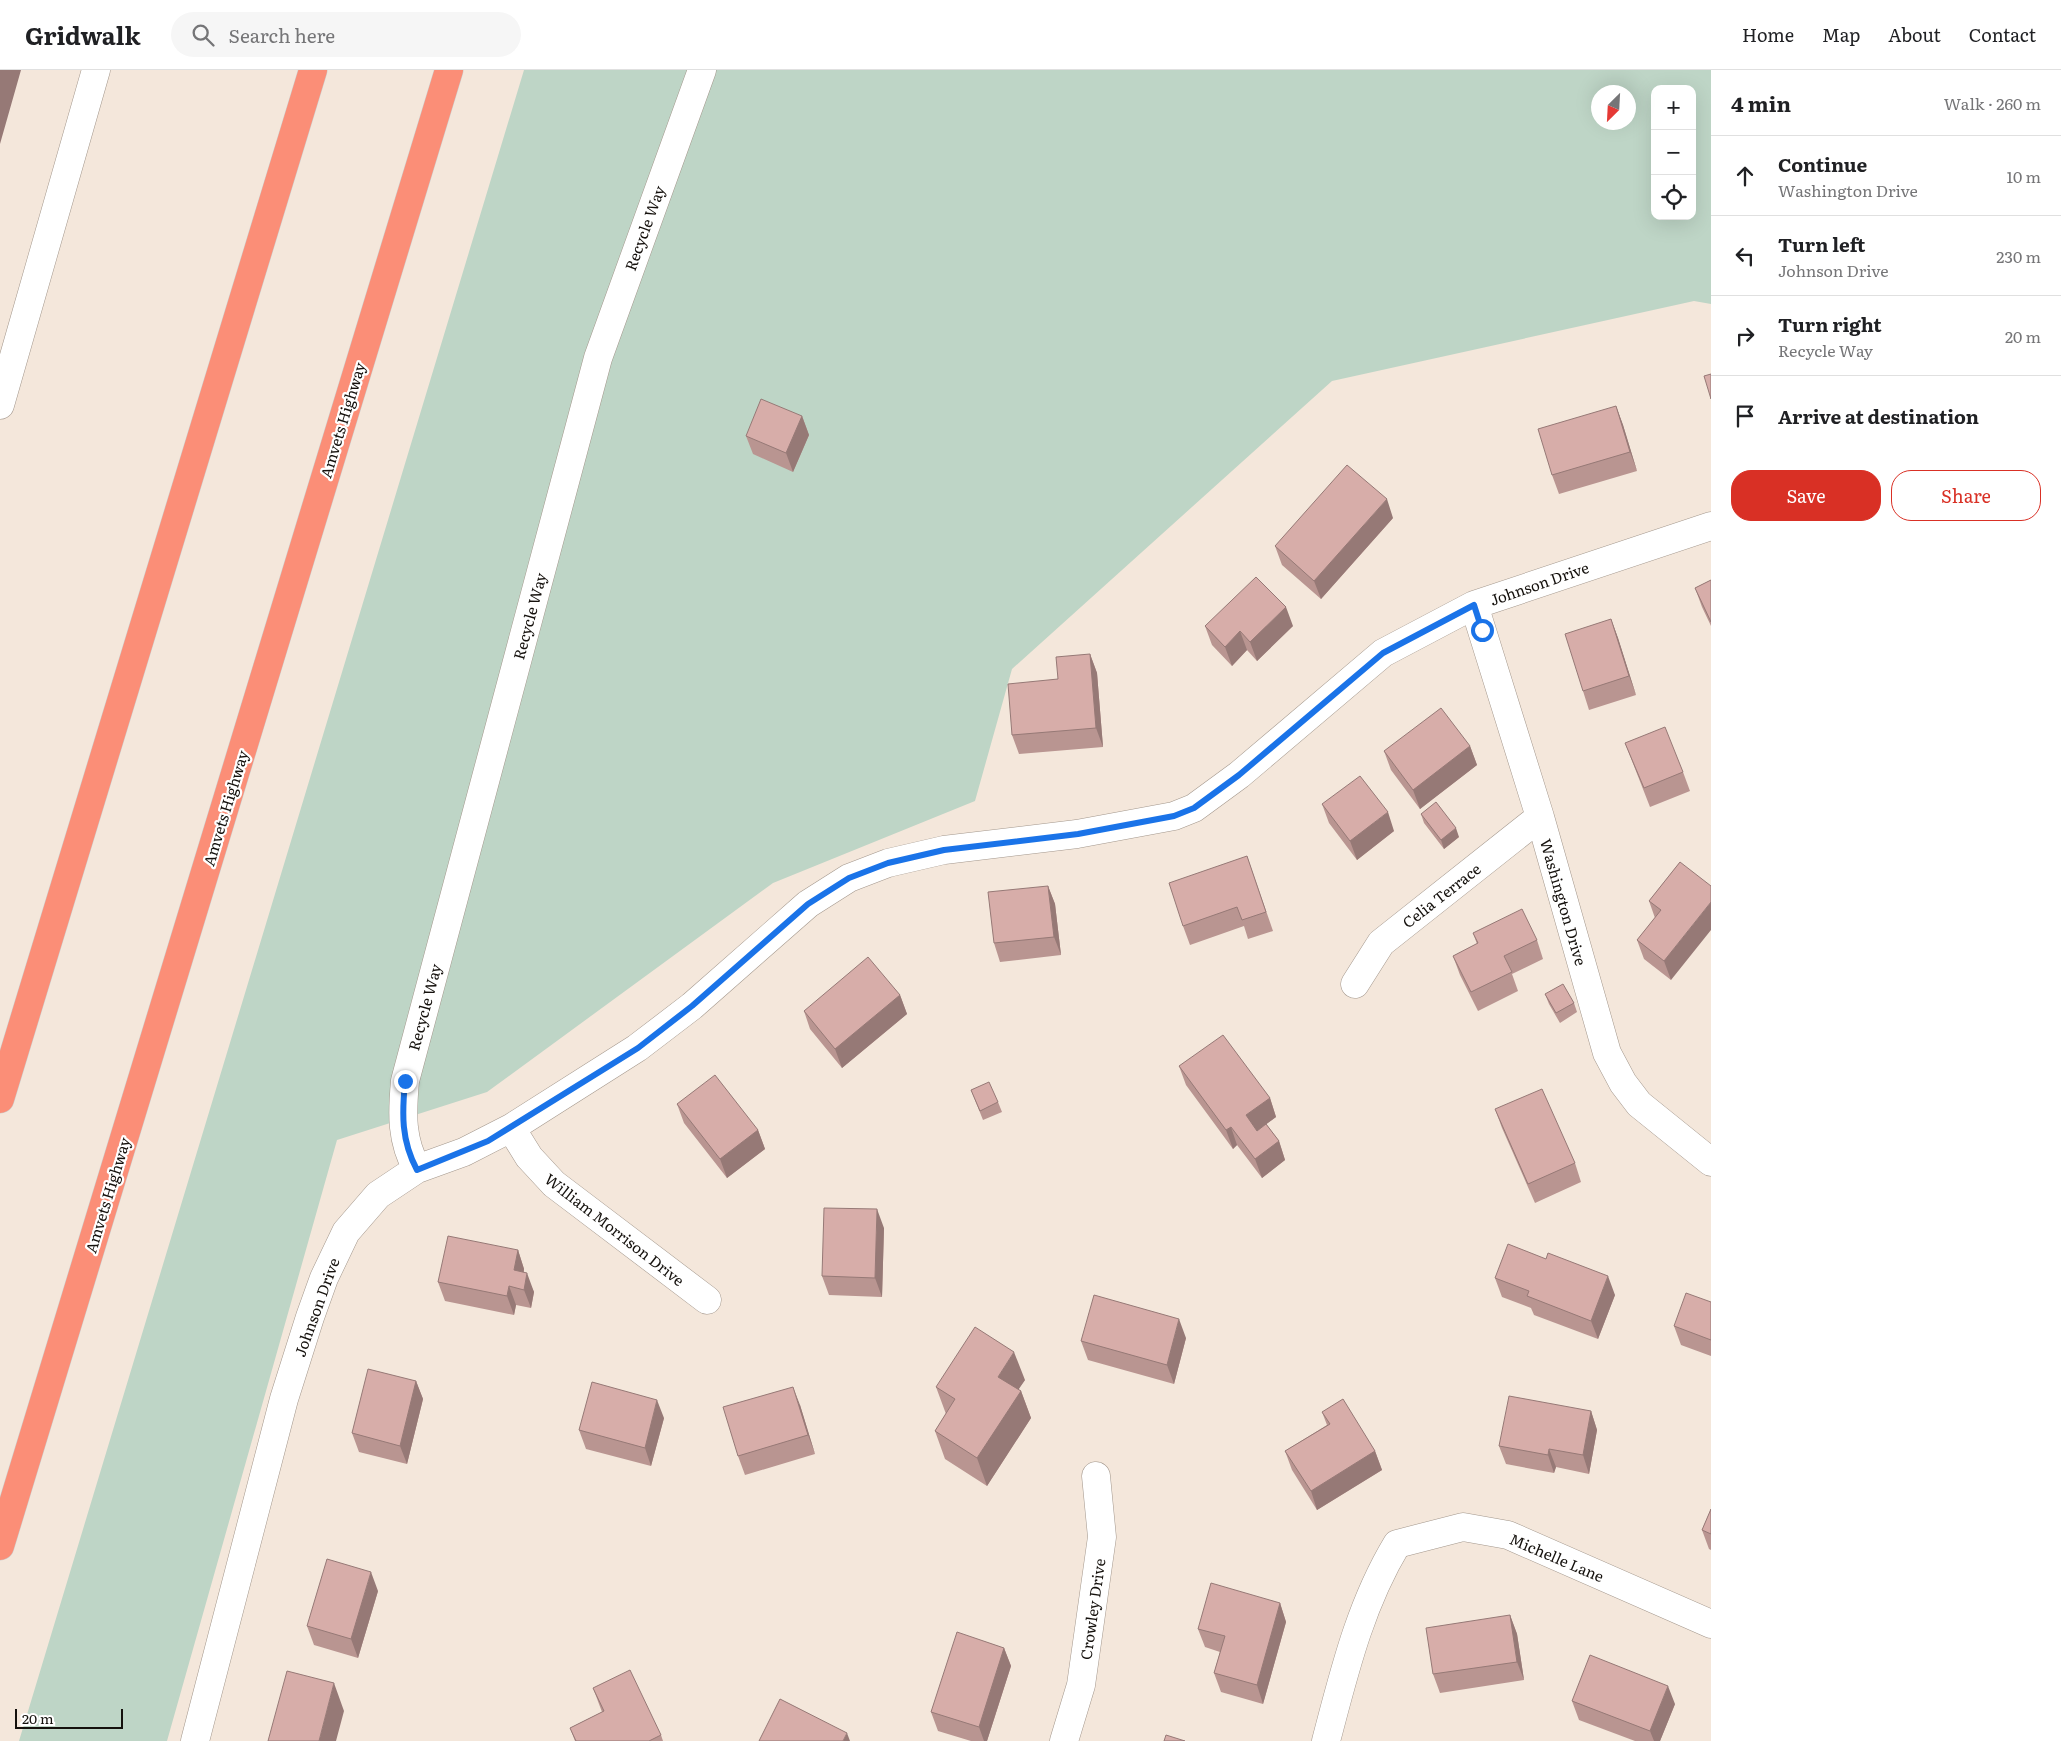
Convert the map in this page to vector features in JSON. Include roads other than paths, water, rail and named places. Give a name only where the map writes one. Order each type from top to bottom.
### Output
[{"type":"highway","points":[[0,1099],[313,70]]},
{"type":"highway","name":"Amvets Highway","points":[[0,1546],[449,70]]},
{"type":"street","points":[[0,405],[96,70]]},
{"type":"street","name":"Recycle Way","points":[[417,1170],[409,1155],[402,1123],[405,1081],[598,358],[702,70]]},
{"type":"street","name":"Johnson Drive","points":[[195,1741],[284,1399],[324,1278],[346,1232],[362,1211],[396,1182],[417,1170],[464,1152],[511,1128],[638,1048],[666,1028],[808,904],[849,878],[888,863],[944,850],[1078,834],[1174,816],[1194,808],[1239,775],[1383,653],[1474,605],[1711,526]]},
{"type":"street","name":"Washington Drive","points":[[1474,605],[1540,817],[1608,1053],[1623,1083],[1639,1104],[1711,1162]]},
{"type":"street","name":"Celia Terrace","points":[[1355,984],[1381,943],[1540,817]]},
{"type":"street","name":"William Morrison Drive","points":[[511,1128],[529,1157],[554,1184],[707,1300]]},
{"type":"street","name":"Crowley Drive","points":[[1064,1741],[1080,1685],[1102,1538],[1096,1476]]},
{"type":"street","name":"Michelle Lane","points":[[1326,1741],[1350,1648],[1378,1575],[1397,1544],[1463,1528],[1508,1535],[1711,1624]]}]
